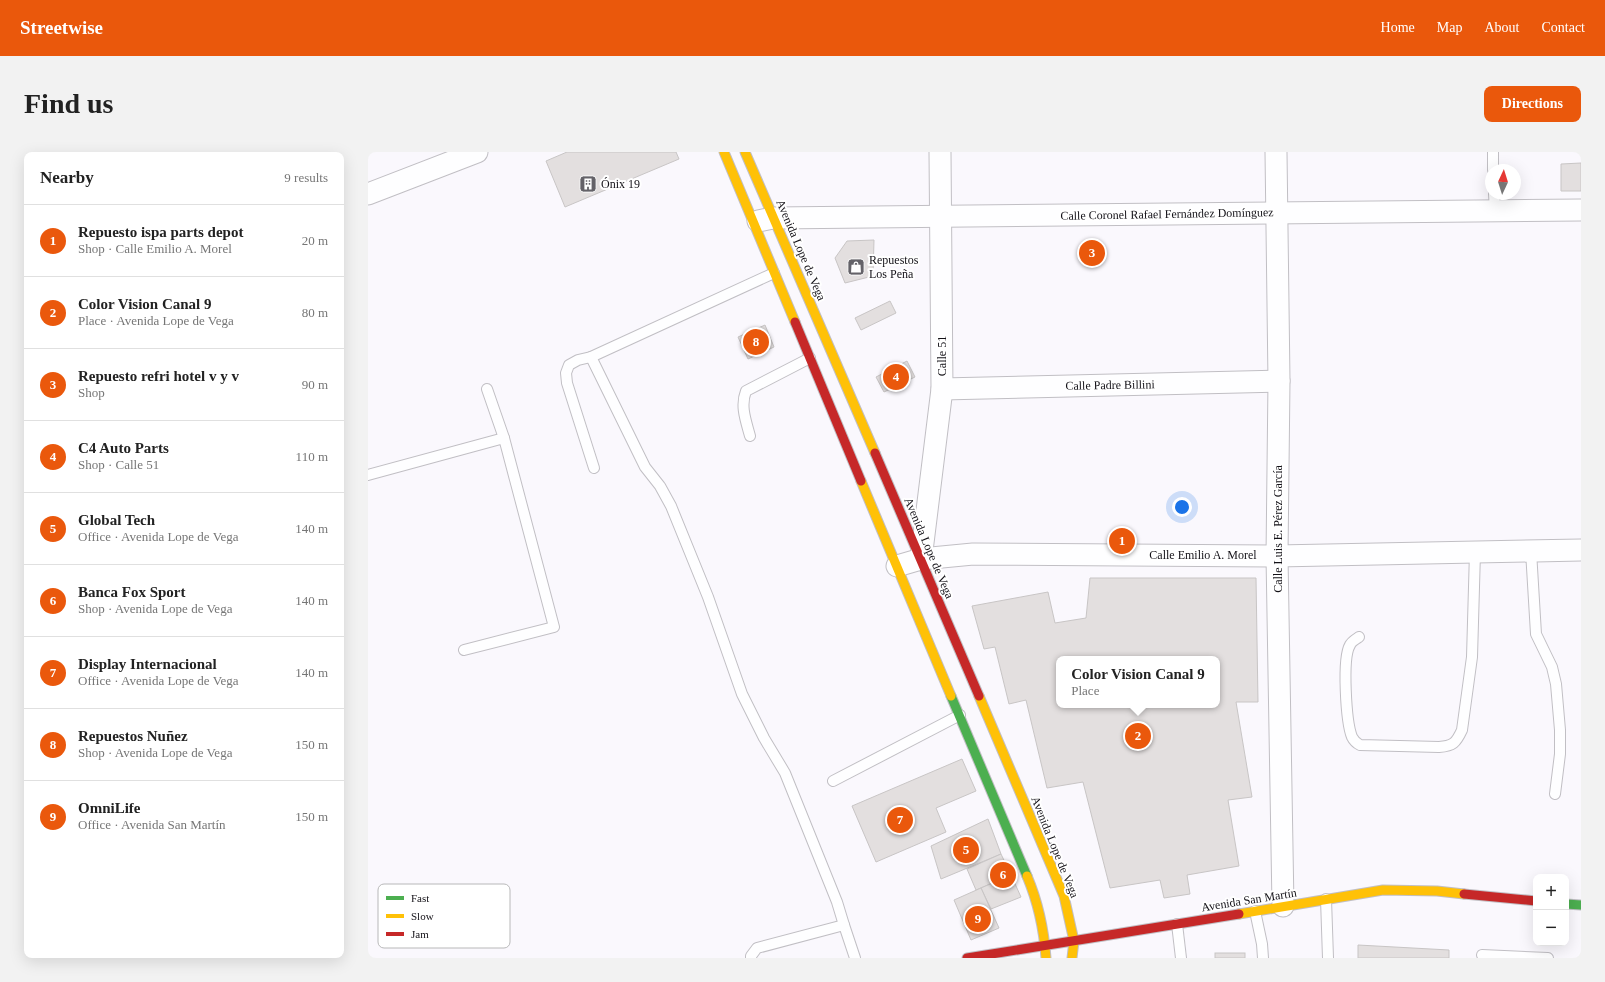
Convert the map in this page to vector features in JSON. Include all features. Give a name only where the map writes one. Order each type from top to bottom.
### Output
[{"type":"street","points":[[724,152],[1036,898],[1045,944],[1046,958]]},
{"type":"street","name":"Avenida Lope de Vega","points":[[745,152],[921,559],[1064,896],[1074,941],[1072,958]]},
{"type":"street","name":"Calle 51","points":[[921,559],[942,389],[940,152]]},
{"type":"street","name":"Calle Luis E. Pérez García","points":[[1276,152],[1279,381],[1277,556],[1283,906]]},
{"type":"street","points":[[368,194],[467,154]]},
{"type":"street","name":"Calle Coronel Rafael Fernández Domínguez","points":[[753,222],[773,218],[1276,213],[1495,202],[1581,210]]},
{"type":"street","name":"Calle Padre Billini","points":[[942,389],[1279,381]]},
{"type":"street","name":"Calle Emilio A. Morel","points":[[897,566],[921,559],[973,554],[1277,556],[1581,550]]},
{"type":"street","name":"Avenida San Martín","points":[[967,958],[1045,944],[1074,941],[1383,890],[1437,891],[1533,901]]},
{"type":"street","points":[[1569,904],[1581,905]]},
{"type":"lane","points":[[1493,152],[1493,164]]},
{"type":"lane","points":[[594,468],[567,384],[566,373],[569,365],[578,360],[591,357],[774,273]]},
{"type":"lane","points":[[591,357],[645,467],[660,486],[671,506],[708,597],[742,694],[764,738],[785,773],[837,902],[854,958]]},
{"type":"lane","points":[[750,436],[743,411],[743,398],[746,391],[810,358]]},
{"type":"lane","points":[[464,650],[554,627],[504,438],[487,389]]},
{"type":"lane","points":[[368,475],[504,438]]},
{"type":"lane","points":[[1531,551],[1536,634],[1552,667],[1556,684],[1560,742],[1555,794]]},
{"type":"lane","points":[[1358,637],[1349,645],[1345,703],[1347,719],[1355,742],[1360,745],[1449,746],[1457,740],[1462,730],[1472,657],[1475,552]]},
{"type":"lane","points":[[833,781],[960,715]]},
{"type":"lane","points":[[1326,899],[1328,958]]},
{"type":"lane","points":[[1255,911],[1262,944],[1263,958]]},
{"type":"lane","points":[[751,958],[758,948],[844,924]]},
{"type":"lane","points":[[1177,924],[1181,958]]},
{"type":"lane","points":[[1482,955],[1548,958]]},
{"type":"building","name":"Ónix 19","points":[[567,152],[676,152],[679,159],[565,207],[546,161]]},
{"type":"building","points":[[1581,163],[1581,191],[1561,191],[1561,164]]},
{"type":"building","name":"Repuestos Los Peña","points":[[874,240],[873,276],[845,283],[835,258],[847,241]]},
{"type":"building","points":[[890,301],[896,313],[861,330],[855,318]]},
{"type":"building","points":[[765,325],[774,347],[748,359],[738,337]]},
{"type":"building","points":[[907,361],[915,377],[884,392],[876,377]]},
{"type":"building","points":[[1090,578],[1256,578],[1258,702],[1236,702],[1252,797],[1228,800],[1239,866],[1187,875],[1190,894],[1164,898],[1160,880],[1110,888],[1083,782],[1047,788],[1026,700],[1009,704],[995,647],[984,649],[972,606],[1048,592],[1055,623],[1086,618]]},
{"type":"building","points":[[962,759],[976,791],[936,808],[946,832],[876,862],[852,806]]},
{"type":"building","points":[[988,819],[1001,854],[941,879],[931,846]]},
{"type":"building","points":[[1001,854],[1011,875],[976,890],[967,869]]},
{"type":"building","points":[[1011,875],[1021,897],[991,909],[981,888]]},
{"type":"building","points":[[981,888],[999,928],[971,940],[954,900]]},
{"type":"building","points":[[1358,945],[1449,950],[1449,958],[1358,958]]},
{"type":"building","points":[[1215,953],[1245,953],[1245,958],[1215,958]]},
{"type":"traffic: fast","points":[[951,696],[1027,876]]},
{"type":"traffic: fast","points":[[1569,904],[1581,905]]},
{"type":"traffic: slow","points":[[724,152],[795,322]]},
{"type":"traffic: slow","points":[[745,152],[875,453]]},
{"type":"traffic: slow","points":[[861,481],[951,696]]},
{"type":"traffic: slow","points":[[979,696],[1064,896],[1074,941],[1072,958]]},
{"type":"traffic: slow","points":[[1027,876],[1040,916],[1046,958]]},
{"type":"traffic: slow","points":[[1239,914],[1383,890],[1437,891],[1464,894]]},
{"type":"traffic: jam","points":[[795,322],[861,481]]},
{"type":"traffic: jam","points":[[875,453],[979,696]]},
{"type":"traffic: jam","points":[[1464,894],[1533,901]]},
{"type":"traffic: jam","points":[[967,958],[1239,914]]},
{"type":"place","name":"Ónix 19","points":[[588,184]]},
{"type":"place","name":"Repuesto refri hotel v y v","points":[[1092,253]]},
{"type":"place","name":"Repuestos Los Peña","points":[[856,267]]},
{"type":"place","name":"Repuestos Nuñez","points":[[756,342]]},
{"type":"place","name":"C4 Auto Parts","points":[[896,377]]},
{"type":"place","name":"Repuesto ispa parts depot","points":[[1122,541]]},
{"type":"place","name":"Color Vision Canal 9","points":[[1138,736]]},
{"type":"place","name":"Display Internacional","points":[[900,820]]},
{"type":"place","name":"Global Tech","points":[[966,850]]},
{"type":"place","name":"Banca Fox Sport","points":[[1003,875]]},
{"type":"place","name":"OmniLife","points":[[978,919]]}]
